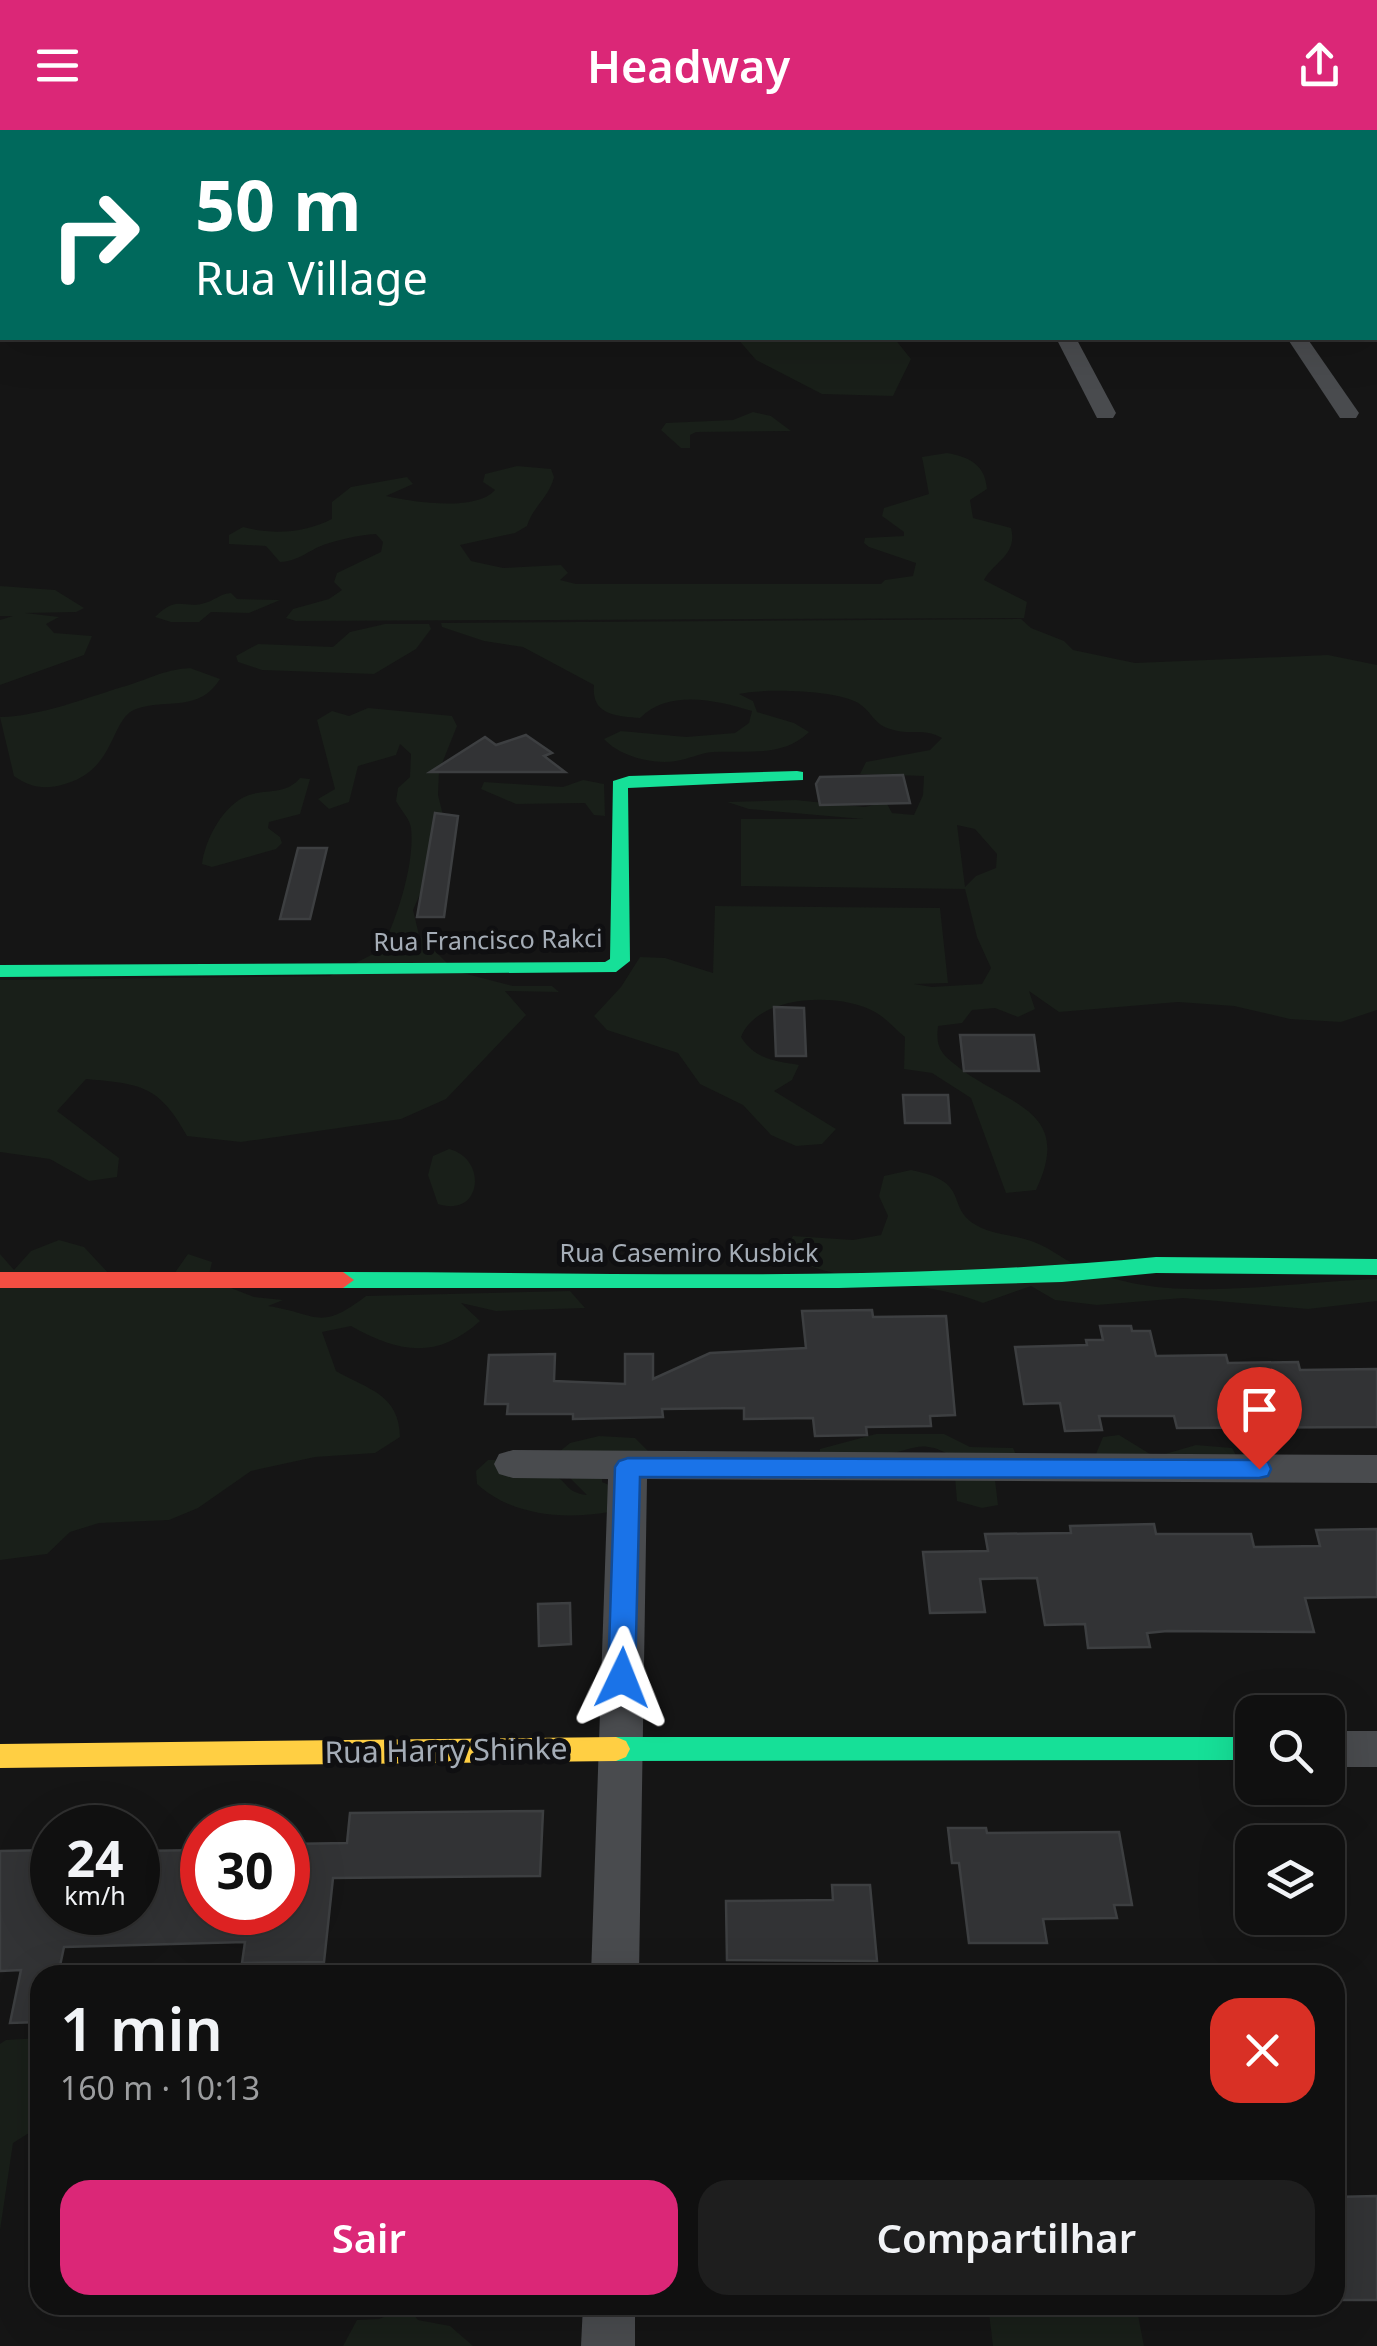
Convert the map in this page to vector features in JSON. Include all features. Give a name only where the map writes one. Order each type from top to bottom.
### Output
[{"type":"street","points":[[1067,340],[1105,413]]},
{"type":"street","points":[[1298,340],[1348,413]]},
{"type":"street","name":"Rua Francisco Rakci","points":[[0,971],[609,968],[620,961],[618,785],[629,781],[796,776]]},
{"type":"street","name":"Rua Casemiro Kusbick","points":[[0,1280],[839,1280],[1062,1274],[1156,1265],[1377,1266]]},
{"type":"street","points":[[514,1464],[1377,1469]]},
{"type":"street","points":[[615,1965],[628,1467]]},
{"type":"street","name":"Rua Harry Shinke","points":[[0,1756],[620,1749],[1235,1749]]},
{"type":"street","points":[[1345,1749],[1377,1749]]},
{"type":"street","points":[[608,2346],[609,2315]]},
{"type":"shaded area","points":[[739,340],[896,340],[911,359],[893,396],[822,394],[756,360]]},
{"type":"shaded area","points":[[753,412],[771,416],[791,431],[696,432],[690,435],[690,448],[681,448],[661,430],[666,423],[733,420]]},
{"type":"shaded area","points":[[947,453],[969,460],[983,474],[987,489],[970,500],[973,518],[1011,528],[1008,551],[984,580],[1027,602],[1024,618],[296,621],[286,618],[293,609],[329,599],[342,590],[334,582],[337,573],[381,552],[383,542],[376,534],[351,538],[280,562],[266,546],[229,544],[229,535],[243,527],[288,531],[332,519],[332,502],[351,487],[407,477],[413,484],[386,496],[427,503],[459,503],[486,497],[495,490],[483,482],[485,474],[517,466],[551,469],[552,484],[527,526],[515,533],[460,545],[471,561],[503,568],[561,565],[568,573],[560,580],[576,584],[881,584],[913,576],[916,563],[869,547],[865,538],[904,536],[882,516],[884,508],[929,494],[922,457]]},
{"type":"shaded area","points":[[0,586],[55,590],[84,608],[76,612],[25,613],[59,617],[46,624],[54,633],[92,636],[84,655],[0,685],[0,620],[13,616],[0,616]]},
{"type":"shaded area","points":[[231,593],[237,599],[280,600],[249,613],[211,612],[199,622],[171,622],[155,617],[176,604],[200,604]]},
{"type":"shaded area","points":[[1021,619],[1031,628],[1064,641],[1073,650],[1135,663],[1328,655],[1377,665],[1377,1010],[1341,1022],[1290,1019],[1234,1006],[1178,1002],[1059,1012],[1029,991],[1035,1009],[1018,1017],[995,1008],[972,1010],[962,1023],[938,1026],[938,1041],[946,1057],[1017,1103],[1042,1127],[1047,1143],[1045,1164],[1036,1190],[1006,1193],[971,1098],[932,1073],[904,1069],[905,1037],[887,1021],[875,1012],[842,1001],[782,1005],[764,1012],[741,1037],[759,1054],[799,1065],[792,1080],[774,1091],[836,1129],[822,1144],[796,1146],[771,1135],[743,1105],[700,1084],[678,1053],[607,1030],[594,1016],[621,987],[640,957],[665,958],[713,973],[715,906],[940,908],[948,983],[914,984],[982,984],[991,968],[977,937],[965,889],[741,886],[741,819],[863,819],[749,809],[727,802],[795,800],[865,807],[886,802],[892,813],[914,815],[923,795],[924,776],[860,774],[866,762],[930,750],[942,738],[885,727],[861,705],[838,696],[750,692],[739,694],[753,701],[757,712],[794,723],[809,732],[776,749],[713,752],[667,762],[647,760],[618,750],[604,739],[621,731],[686,737],[735,733],[749,723],[752,711],[723,703],[679,700],[652,709],[640,718],[614,715],[597,703],[594,685],[523,647],[484,641],[442,627],[441,623]],"holes":[[[957,825],[975,829],[997,854],[996,868],[976,876],[965,887]]]},
{"type":"shaded area","points":[[385,624],[429,624],[431,629],[416,649],[374,674],[262,670],[238,662],[236,656],[258,644],[333,647],[350,632]]},
{"type":"shaded area","points":[[190,668],[220,679],[212,690],[192,701],[148,706],[128,714],[103,756],[82,777],[45,787],[14,776],[0,717],[46,710]]},
{"type":"shaded area","points":[[368,708],[452,716],[457,726],[439,771],[438,795],[444,819],[431,869],[413,910],[419,935],[455,971],[513,986],[552,986],[559,992],[505,991],[526,1015],[446,1099],[401,1119],[241,1142],[187,1136],[167,1106],[147,1090],[86,1079],[57,1111],[119,1158],[117,1177],[89,1181],[50,1159],[0,1152],[0,980],[330,976],[381,950],[399,907],[410,858],[410,825],[396,801],[398,788],[410,777],[411,754],[400,744],[396,755],[358,766],[349,802],[329,809],[318,799],[335,789],[317,720],[332,711],[349,716]]},
{"type":"shaded area","points":[[300,778],[310,779],[300,814],[269,822],[268,828],[282,843],[276,849],[212,867],[202,864],[211,834],[231,806],[249,795],[289,787]]},
{"type":"shaded area","points":[[583,780],[604,784],[605,816],[594,815],[585,803],[516,804],[481,789],[484,782],[563,787]]},
{"type":"shaded area","points":[[449,1149],[470,1164],[475,1186],[464,1203],[453,1206],[438,1204],[428,1175],[433,1156]]},
{"type":"shaded area","points":[[911,1170],[943,1181],[976,1225],[1034,1242],[1110,1278],[1190,1289],[1377,1279],[1377,1301],[1308,1309],[1183,1298],[1097,1305],[1055,1300],[1031,1286],[983,1303],[933,1289],[830,1272],[782,1254],[793,1236],[853,1240],[881,1235],[888,1216],[879,1196],[884,1176]]},
{"type":"shaded area","points":[[59,1240],[84,1247],[112,1277],[174,1274],[188,1254],[212,1262],[208,1279],[254,1297],[283,1300],[268,1306],[318,1318],[338,1314],[366,1296],[570,1291],[585,1308],[496,1311],[461,1303],[480,1321],[464,1334],[433,1347],[402,1347],[351,1326],[322,1332],[336,1371],[388,1402],[400,1437],[375,1453],[315,1457],[251,1471],[198,1508],[169,1520],[99,1523],[70,1532],[47,1554],[0,1560],[0,1254],[14,1270],[31,1251]]},
{"type":"shaded area","points":[[876,1434],[944,1434],[970,1447],[1013,1448],[1021,1465],[995,1480],[998,1505],[982,1508],[957,1501],[954,1465],[948,1454],[938,1450],[923,1447],[886,1454],[820,1455],[820,1449]]},
{"type":"shaded area","points":[[1119,1435],[1150,1454],[1196,1445],[1232,1448],[1239,1460],[1096,1454],[1103,1437]]},
{"type":"shaded area","points":[[599,1436],[635,1438],[653,1456],[602,1470],[602,1482],[616,1488],[609,1512],[539,1513],[506,1503],[477,1484],[476,1471],[488,1460],[504,1461],[546,1471],[571,1490],[587,1495],[569,1477],[559,1452],[570,1443]]},
{"type":"shaded area","points":[[30,2039],[30,2132],[13,2143],[0,2230],[0,2044]]},
{"type":"shaded area","points":[[414,2315],[418,2320],[450,2326],[473,2346],[343,2346],[357,2320]]},
{"type":"shaded area","points":[[989,2315],[1138,2315],[1144,2346],[993,2346]]},
{"type":"building","points":[[526,735],[552,753],[544,756],[565,772],[430,772],[485,737],[496,745]]},
{"type":"building","points":[[903,775],[910,803],[820,805],[816,784],[820,777]]},
{"type":"building","points":[[435,813],[458,816],[444,917],[417,917]]},
{"type":"building","points":[[298,848],[327,848],[310,919],[280,919]]},
{"type":"building","points":[[774,1007],[804,1008],[806,1056],[776,1056]]},
{"type":"building","points":[[960,1035],[1034,1035],[1039,1071],[964,1071]]},
{"type":"building","points":[[903,1095],[948,1095],[950,1123],[905,1123]]},
{"type":"building","points":[[872,1310],[873,1317],[946,1316],[955,1415],[930,1416],[931,1426],[866,1427],[867,1435],[815,1436],[813,1418],[744,1419],[744,1408],[662,1409],[663,1417],[573,1419],[573,1414],[507,1414],[508,1404],[485,1404],[489,1355],[555,1354],[554,1381],[625,1384],[625,1354],[653,1354],[653,1379],[710,1353],[806,1348],[802,1311]]},
{"type":"building","points":[[1100,1326],[1131,1326],[1132,1331],[1150,1331],[1156,1356],[1226,1355],[1228,1363],[1298,1362],[1300,1370],[1377,1369],[1377,1427],[1177,1428],[1174,1416],[1099,1416],[1102,1430],[1065,1431],[1060,1403],[1024,1404],[1015,1347],[1087,1345],[1086,1340],[1103,1340]]},
{"type":"building","points":[[1154,1524],[1156,1534],[1251,1534],[1254,1547],[1320,1546],[1316,1530],[1377,1529],[1377,1597],[1305,1598],[1314,1632],[1167,1631],[1147,1633],[1150,1647],[1088,1648],[1085,1624],[1045,1625],[1037,1578],[980,1579],[985,1612],[930,1613],[923,1552],[988,1551],[985,1534],[1071,1533],[1070,1526]]},
{"type":"building","points":[[570,1603],[571,1644],[539,1646],[538,1604]]},
{"type":"building","points":[[543,1811],[540,1876],[333,1878],[324,1962],[242,1963],[245,1942],[64,1947],[60,1965],[30,1965],[30,2022],[10,2023],[21,1970],[0,1971],[0,1851],[30,1850],[30,1935],[160,1935],[160,1851],[180,1850],[180,1935],[310,1935],[310,1844],[347,1843],[350,1813]]},
{"type":"building","points":[[948,1828],[986,1828],[987,1833],[1119,1832],[1132,1905],[1114,1905],[1117,1918],[1043,1919],[1047,1943],[969,1943],[959,1863],[952,1863]]},
{"type":"building","points":[[832,1885],[870,1885],[877,1961],[727,1960],[726,1901],[833,1900]]},
{"type":"building","points":[[1377,2196],[1377,2300],[1345,2300],[1345,2197]]},
{"type":"traffic: fast","points":[[0,971],[609,968],[620,961],[619,785],[629,781],[797,776]]},
{"type":"traffic: fast","points":[[343,1280],[839,1280],[1062,1274],[1156,1265],[1377,1267]]},
{"type":"traffic: fast","points":[[616,1749],[1235,1749]]},
{"type":"traffic: slow","points":[[0,1756],[616,1749]]},
{"type":"traffic: jam","points":[[0,1280],[343,1280]]},
{"type":"route","points":[[622,1678],[628,1467],[1259,1469]]}]
